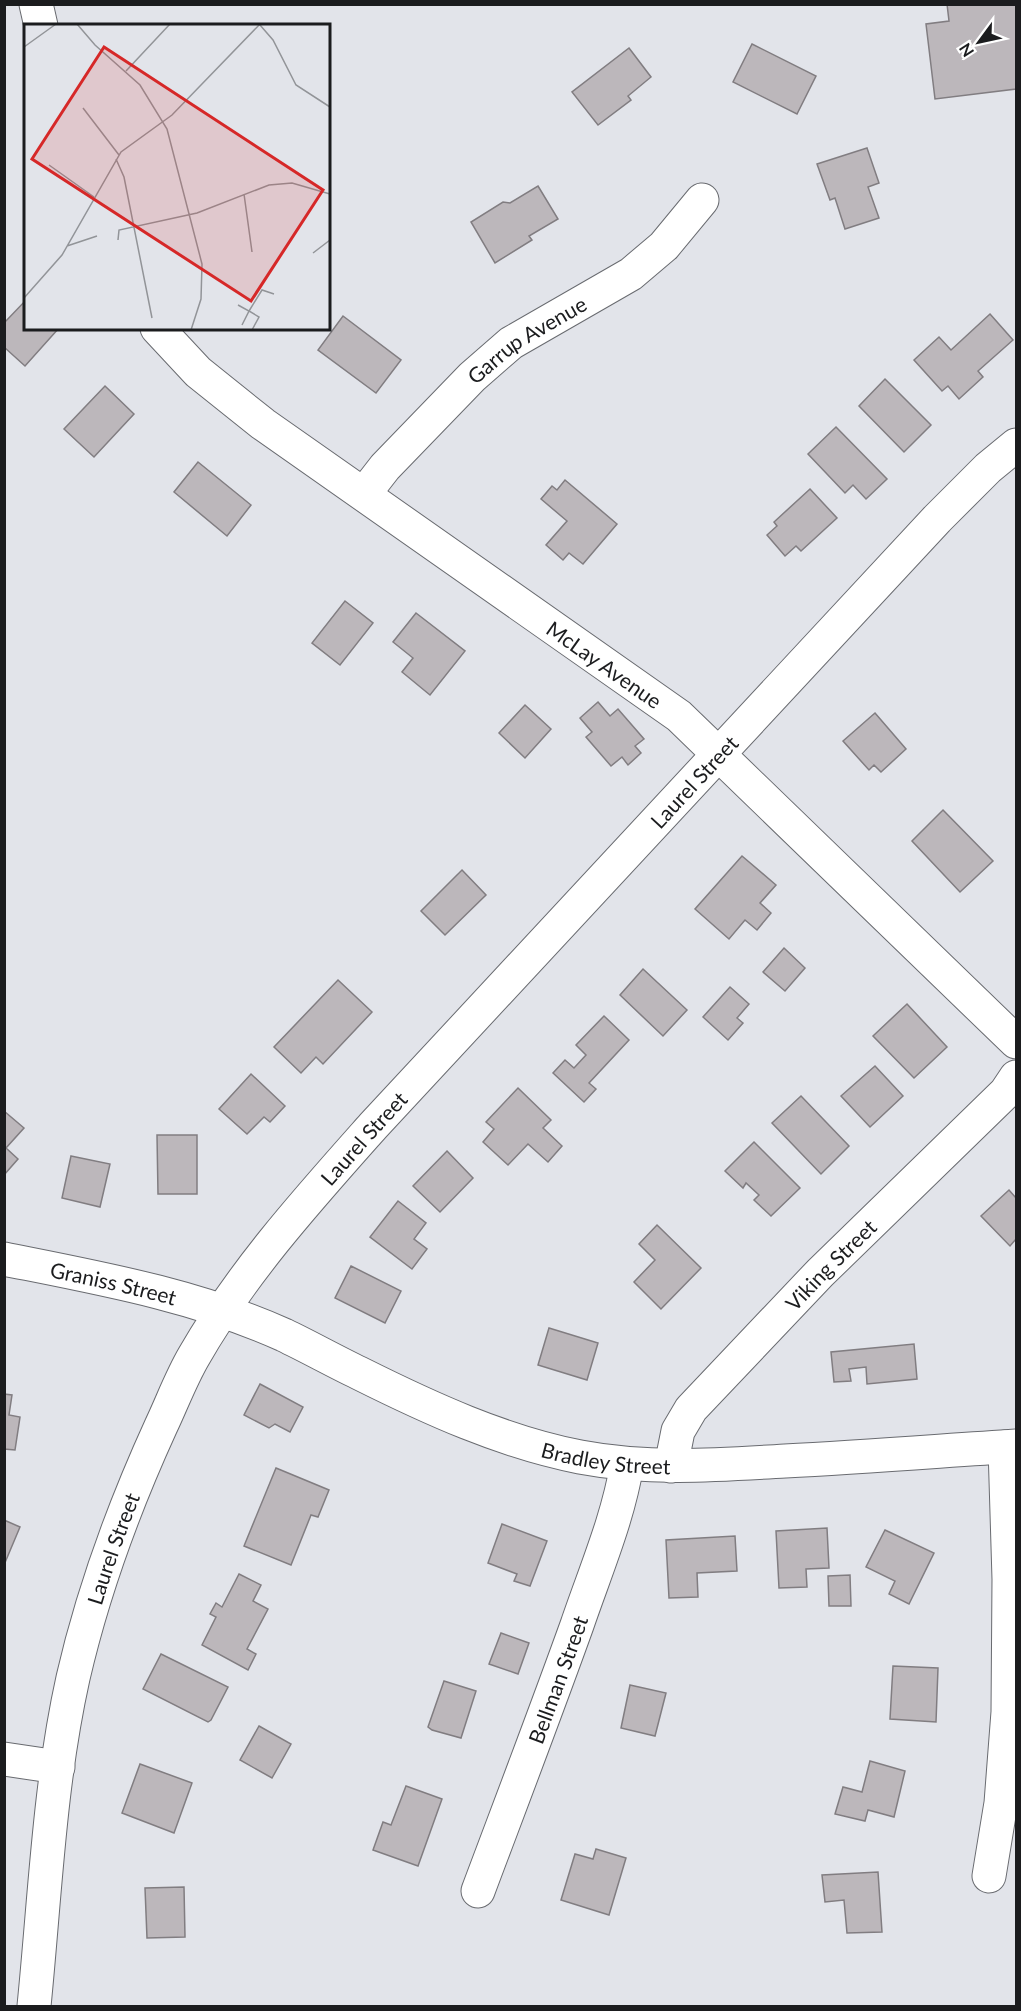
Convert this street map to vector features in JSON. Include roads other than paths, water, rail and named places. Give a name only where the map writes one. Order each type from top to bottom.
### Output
[{"type":"street","points":[[36,4],[41,24]]},
{"type":"street","name":"Garrup Avenue","points":[[364,494],[386,467],[472,377],[511,343],[631,274],[664,246],[702,200]]},
{"type":"street","name":"McLay Avenue","points":[[159,330],[172,347],[207,379],[263,424],[679,716],[1017,1042]]},
{"type":"street","name":"Laurel Street","points":[[34,2007],[58,1767],[73,1679],[88,1619],[144,1463],[194,1357],[222,1311],[260,1260],[334,1170],[937,519],[988,468],[1017,445]]},
{"type":"street","name":"Viking Street","points":[[671,1466],[678,1431],[691,1409],[819,1274],[1006,1092],[1017,1077]]},
{"type":"street","name":"Graniss Street","points":[[4,1259],[149,1289],[222,1311]]},
{"type":"street","name":"Bradley Street","points":[[222,1311],[283,1335],[459,1419],[513,1439],[578,1457],[627,1464],[671,1466],[1011,1446]]},
{"type":"street","points":[[989,1876],[1001,1803],[1008,1712],[1011,1446]]},
{"type":"street","name":"Bellman Street","points":[[478,1892],[596,1570],[622,1494],[627,1464]]},
{"type":"street","points":[[4,1759],[58,1767]]}]
